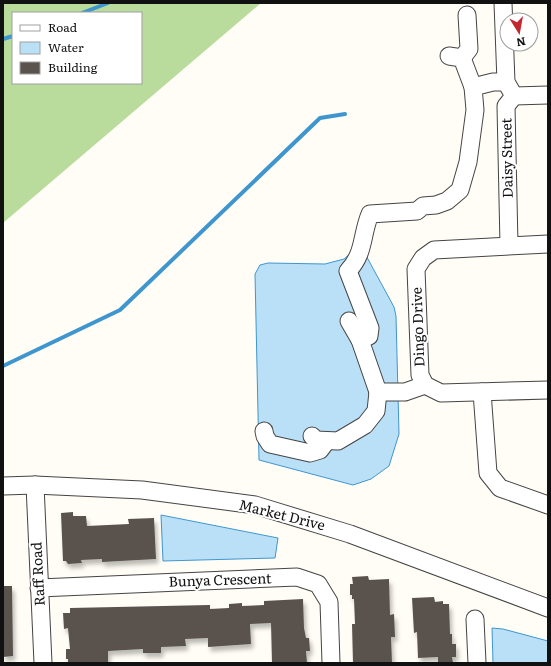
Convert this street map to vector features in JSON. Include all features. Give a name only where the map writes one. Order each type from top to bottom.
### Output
[{"type":"street","name":"Daisy Street","points":[[502,3],[510,89],[506,106],[509,245]]},
{"type":"street","points":[[360,340],[369,336],[370,328],[348,271],[356,263],[360,254],[365,239],[365,227],[370,214],[417,212],[423,206],[436,205],[447,201],[460,190],[468,162],[475,110],[473,87],[456,57],[469,49],[467,15]]},
{"type":"street","points":[[473,87],[493,82],[510,89],[548,95]]},
{"type":"street","name":"Dingo Drive","points":[[548,244],[434,250],[423,258],[416,269],[420,375],[425,385],[441,393],[548,390]]},
{"type":"street","points":[[264,431],[270,444],[310,453],[320,450],[319,439],[338,441],[365,425],[376,411],[378,392],[360,340],[349,321]]},
{"type":"street","points":[[378,392],[405,392],[425,385]]},
{"type":"street","points":[[482,392],[488,473],[500,488],[548,504]]},
{"type":"street","name":"Market Drive","points":[[3,486],[35,485],[142,490],[255,506],[350,534],[548,608]]},
{"type":"street","name":"Raff Road","points":[[35,485],[43,663]]},
{"type":"street","name":"Bunya Crescent","points":[[39,588],[297,577],[318,584],[329,602],[331,663]]},
{"type":"street","points":[[475,619],[477,663]]},
{"type":"green space","points":[[3,3],[261,3],[3,223]]},
{"type":"water","points":[[363,250],[394,307],[396,316],[399,434],[389,466],[371,479],[353,485],[259,460],[255,274],[260,265],[268,263],[325,264],[344,259],[353,251]]},
{"type":"water","points":[[161,515],[278,538],[275,558],[163,561]]},
{"type":"water","points":[[492,628],[503,629],[548,641],[548,663],[493,663]]},
{"type":"building","points":[[73,512],[73,516],[86,516],[87,526],[129,524],[128,519],[154,518],[156,559],[102,562],[102,559],[81,560],[82,563],[68,564],[66,561],[63,561],[61,513]]},
{"type":"building","points":[[368,576],[369,580],[389,579],[390,615],[394,614],[395,637],[391,637],[392,663],[353,663],[352,624],[355,624],[354,599],[352,599],[352,595],[350,595],[350,584],[353,584],[352,577]]},
{"type":"building","points":[[3,586],[12,586],[13,656],[3,657]]},
{"type":"building","points":[[434,597],[435,602],[443,601],[443,604],[449,604],[450,634],[452,634],[452,644],[456,644],[456,657],[452,657],[453,663],[438,663],[438,657],[418,658],[417,632],[414,633],[412,598]]},
{"type":"building","points":[[303,599],[304,628],[306,638],[309,638],[310,651],[306,651],[307,663],[272,663],[271,623],[250,624],[251,644],[208,647],[208,638],[185,639],[186,646],[161,647],[161,653],[143,653],[143,649],[108,651],[108,663],[68,663],[68,659],[66,659],[66,649],[70,649],[68,628],[64,629],[63,613],[70,613],[70,608],[210,605],[210,609],[229,608],[229,604],[242,603],[242,606],[264,605],[264,601]]},
{"type":"waterway","points":[[85,12],[108,3]]},
{"type":"waterway","points":[[3,39],[12,36]]},
{"type":"waterway","points":[[3,366],[120,310],[320,118],[345,114]]}]
